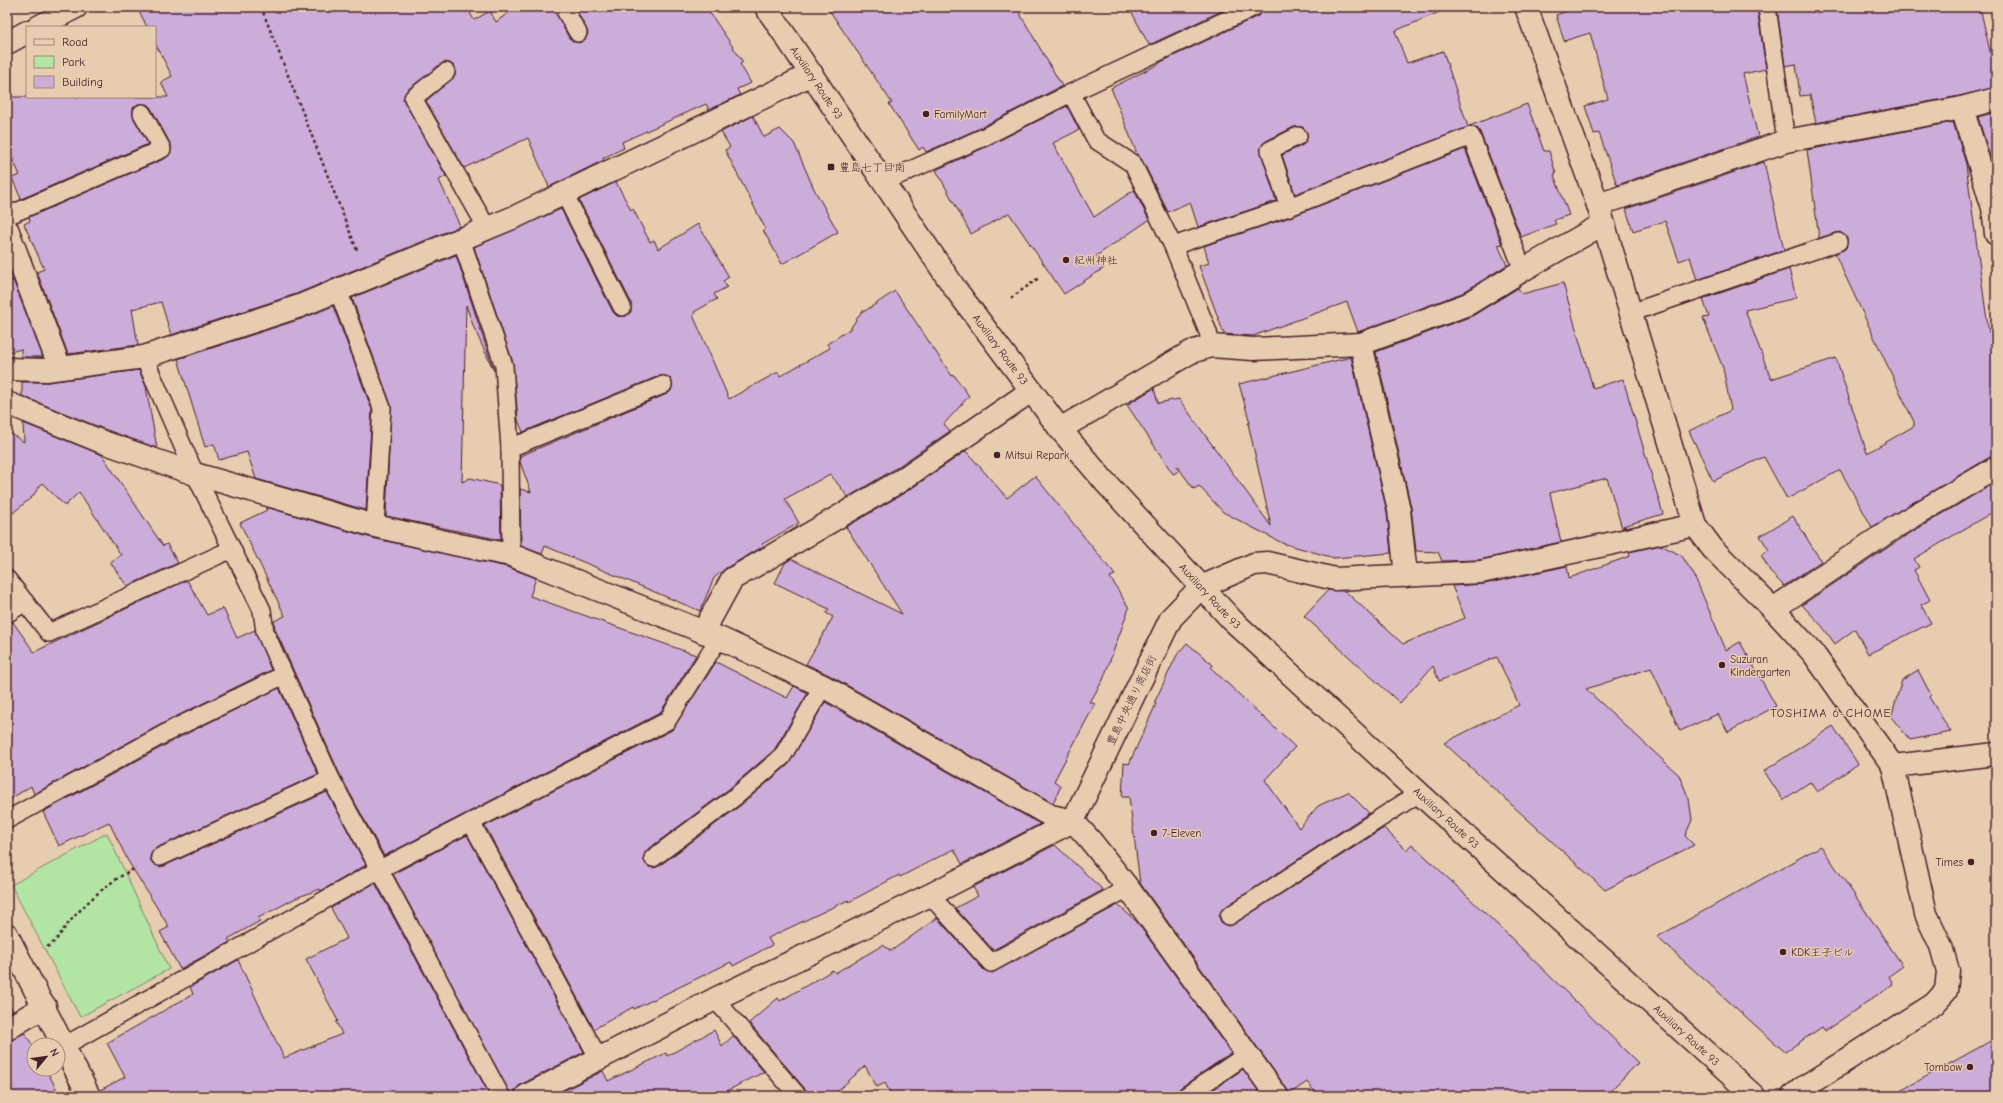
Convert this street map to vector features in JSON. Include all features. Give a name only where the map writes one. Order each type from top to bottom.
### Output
[{"type":"street","points":[[40,26],[76,7]]},
{"type":"street","name":"Auxiliary Route 93","points":[[766,7],[954,287],[1060,429],[1105,482],[1232,620],[1747,1094]]},
{"type":"street","points":[[1526,7],[1601,214],[1695,525],[1713,549],[1774,609],[1813,652],[1893,766],[1926,914],[1941,946],[1948,971],[1946,991],[1934,1004],[1801,1089],[1794,1096]]},
{"type":"street","points":[[7,43],[26,33]]},
{"type":"street","points":[[7,369],[46,370],[144,357],[300,306],[487,228],[564,194],[812,74]]},
{"type":"street","points":[[1060,429],[1191,352],[1211,346],[1253,349],[1361,344],[1468,304],[1523,270],[1601,214],[1786,141],[1962,108],[1996,99]]},
{"type":"street","points":[[1962,108],[1993,208],[1996,234]]},
{"type":"street","points":[[7,229],[60,368]]},
{"type":"street","points":[[1361,344],[1400,510],[1406,576]]},
{"type":"street","points":[[711,635],[732,579],[900,481],[1031,391]]},
{"type":"street","points":[[7,403],[100,441],[195,474],[375,526],[459,545],[511,554],[711,635],[823,686],[1046,813],[1073,821],[1128,888],[1246,1055],[1277,1096]]},
{"type":"street","points":[[1774,609],[1894,527],[1996,468]]},
{"type":"street","points":[[1201,587],[1254,564],[1267,564],[1334,579],[1482,572],[1695,525]]},
{"type":"street","name":"豊島中央通り商店街","points":[[1073,821],[1172,618],[1201,587]]},
{"type":"street","points":[[1893,766],[1996,754]]},
{"type":"street","points":[[526,1096],[715,999],[930,894],[1073,821]]},
{"type":"street","points":[[7,935],[60,1037]]},
{"type":"street","points":[[7,1029],[45,1006]]},
{"type":"street","points":[[66,1050],[89,1096]]},
{"type":"lane","points":[[563,7],[578,33]]},
{"type":"lane","points":[[884,182],[984,137],[1071,93],[1254,7]]},
{"type":"lane","points":[[1767,7],[1786,141]]},
{"type":"lane","points":[[446,72],[413,98],[487,228]]},
{"type":"lane","points":[[1071,93],[1096,140],[1133,164],[1173,246],[1208,332],[1211,346]]},
{"type":"lane","points":[[7,216],[162,149],[142,113]]},
{"type":"lane","points":[[1289,207],[1270,150],[1298,136]]},
{"type":"lane","points":[[1173,246],[1289,207],[1471,136],[1523,270]]},
{"type":"lane","points":[[564,194],[622,307]]},
{"type":"lane","points":[[461,239],[504,366],[510,448],[511,554]]},
{"type":"lane","points":[[1630,312],[1838,242]]},
{"type":"lane","points":[[338,290],[382,408],[375,526]]},
{"type":"lane","points":[[144,357],[195,474],[262,610],[265,632],[331,779],[501,1096]]},
{"type":"lane","points":[[510,448],[663,385]]},
{"type":"lane","points":[[7,579],[49,633],[232,549]]},
{"type":"lane","points":[[7,614],[25,602]]},
{"type":"lane","points":[[66,1045],[380,869],[667,721],[711,635]]},
{"type":"lane","points":[[7,820],[175,728],[284,675]]},
{"type":"lane","points":[[653,858],[734,797],[782,757],[823,686]]},
{"type":"lane","points":[[160,857],[331,779]]},
{"type":"lane","points":[[1229,916],[1419,793]]},
{"type":"lane","points":[[471,822],[599,1059]]},
{"type":"lane","points":[[930,894],[991,963],[1128,888]]},
{"type":"lane","points":[[715,999],[798,1096]]},
{"type":"lane","points":[[1186,1096],[1246,1055]]},
{"type":"path","points":[[261,7],[368,278]]},
{"type":"path","points":[[1011,298],[1040,277]]},
{"type":"path","points":[[42,950],[55,942],[67,925],[92,899],[123,874],[160,857]]},
{"type":"green space","points":[[107,833],[169,969],[80,1017],[11,885]]},
{"type":"building","points":[[137,7],[467,7],[474,20],[490,11],[496,22],[516,7],[553,7],[569,38],[578,43],[586,38],[588,33],[575,7],[706,7],[743,62],[740,64],[751,83],[737,89],[740,95],[709,110],[706,104],[622,142],[624,148],[603,158],[604,160],[549,187],[528,138],[464,168],[426,101],[455,76],[454,66],[450,63],[444,62],[407,90],[403,99],[446,176],[439,180],[460,226],[296,294],[171,335],[161,302],[132,309],[138,345],[68,354],[37,272],[44,269],[24,224],[30,221],[29,217],[166,158],[170,154],[171,145],[151,108],[147,104],[138,104],[133,108],[133,117],[148,144],[21,199],[12,178],[20,175],[7,148],[7,97],[168,97],[161,82],[172,76],[156,45],[156,26],[146,26]]},
{"type":"building","points":[[827,7],[1016,7],[1062,86],[980,128],[926,152],[923,147],[919,150],[889,104],[892,103]]},
{"type":"building","points":[[1129,7],[1230,7],[1149,45]]},
{"type":"building","points":[[1264,7],[1451,7],[1395,31],[1407,63],[1443,51],[1468,127],[1295,194],[1282,155],[1303,145],[1308,136],[1303,127],[1294,127],[1266,141],[1260,148],[1276,201],[1198,227],[1190,202],[1168,212],[1142,160],[1137,154],[1111,88],[1159,63],[1258,16]]},
{"type":"building","points":[[1579,7],[1757,7],[1766,69],[1743,74],[1758,137],[1617,185],[1599,133],[1594,134],[1585,106],[1608,99],[1590,33],[1564,41],[1556,15]]},
{"type":"building","points":[[1791,7],[1980,7],[1991,56],[1996,55],[1996,87],[1959,96],[1816,123],[1810,95],[1800,96],[1796,64],[1785,66],[1777,9]]},
{"type":"building","points":[[1527,104],[1544,151],[1549,151],[1556,174],[1554,175],[1569,215],[1554,220],[1556,224],[1521,237],[1480,132],[1477,128],[1469,126]]},
{"type":"building","points":[[1067,106],[1079,130],[1053,143],[1094,217],[1134,190],[1149,220],[1096,256],[1104,268],[1064,294],[1009,213],[971,234],[936,170],[988,146]]},
{"type":"building","points":[[1996,112],[1996,156],[1990,157],[1978,117]]},
{"type":"building","points":[[753,116],[764,137],[780,129],[794,143],[814,189],[838,232],[782,264],[763,230],[765,228],[725,150],[730,147],[721,132]]},
{"type":"building","points":[[1953,122],[1966,164],[1989,333],[1992,332],[1996,361],[1996,456],[1990,457],[1872,527],[1840,470],[1787,499],[1764,457],[1713,481],[1689,431],[1731,410],[1723,368],[1703,318],[1709,317],[1703,299],[1789,269],[1796,298],[1745,310],[1771,379],[1836,358],[1867,453],[1914,426],[1914,422],[1835,254],[1846,248],[1847,238],[1840,232],[1819,238],[1807,150]]},
{"type":"building","points":[[1465,149],[1502,244],[1498,245],[1507,265],[1462,293],[1358,332],[1347,302],[1253,336],[1224,334],[1199,266],[1209,263],[1204,246],[1293,216]]},
{"type":"building","points":[[1764,162],[1784,250],[1697,280],[1690,257],[1679,261],[1665,221],[1633,231],[1626,209]]},
{"type":"building","points":[[616,182],[631,210],[633,209],[650,242],[654,240],[658,249],[698,224],[729,277],[723,281],[727,287],[714,294],[717,299],[694,312],[695,314],[693,315],[729,399],[778,372],[780,376],[830,348],[827,344],[850,329],[862,311],[865,311],[895,291],[952,376],[954,375],[969,396],[944,424],[950,431],[893,470],[848,497],[830,474],[785,499],[799,523],[762,544],[764,546],[726,568],[714,578],[700,611],[545,546],[542,554],[521,546],[520,489],[531,492],[520,462],[520,456],[667,394],[671,391],[672,382],[669,377],[659,376],[523,432],[518,420],[513,363],[474,247],[561,209],[613,312],[617,316],[626,316],[631,312],[631,302],[579,200]]},
{"type":"building","points":[[456,255],[494,371],[474,328],[466,305],[462,482],[470,478],[500,485],[501,540],[386,516],[391,405],[352,298]]},
{"type":"building","points":[[13,280],[43,357],[21,357],[21,349],[7,353],[7,282]]},
{"type":"building","points":[[1563,283],[1593,388],[1623,379],[1663,514],[1623,526],[1626,527],[1622,528],[1607,478],[1550,493],[1561,542],[1479,560],[1442,561],[1438,552],[1416,551],[1411,507],[1376,352],[1472,316],[1518,288],[1522,294]]},
{"type":"building","points":[[333,306],[372,410],[366,510],[256,479],[247,452],[219,460],[214,444],[205,447],[178,359],[304,318]]},
{"type":"building","points":[[1351,357],[1387,512],[1391,553],[1334,558],[1282,543],[1223,512],[1199,486],[1194,489],[1177,466],[1179,471],[1173,474],[1127,405],[1154,388],[1158,403],[1179,399],[1271,526],[1248,423],[1250,423],[1239,384]]},
{"type":"building","points":[[139,370],[146,387],[157,448],[104,429],[22,396],[22,382],[48,382]]},
{"type":"building","points":[[23,423],[102,455],[163,546],[167,544],[178,563],[127,586],[110,562],[121,555],[79,492],[65,506],[42,483],[32,497],[7,518],[7,431],[24,442]]},
{"type":"building","points":[[966,451],[1007,498],[1035,476],[1115,575],[1110,577],[1129,608],[1103,680],[1090,702],[1095,704],[1054,781],[1061,786],[1053,803],[829,675],[806,664],[833,617],[826,613],[829,609],[775,583],[785,563],[791,559],[902,614],[846,527],[906,492]]},
{"type":"building","points":[[1996,482],[1996,510],[1914,559],[1919,567],[1914,570],[1930,600],[1921,605],[1931,623],[1868,654],[1855,629],[1835,644],[1822,626],[1802,605],[1902,538]]},
{"type":"building","points":[[266,507],[372,538],[507,567],[536,578],[530,596],[696,655],[660,713],[384,856],[340,775],[275,629],[274,621],[285,616],[240,523],[267,510]]},
{"type":"building","points":[[1793,516],[1821,561],[1784,586],[1771,573],[1761,555],[1769,550],[1760,536]]},
{"type":"building","points":[[1661,545],[1682,556],[1694,575],[1726,650],[1740,642],[1776,706],[1728,732],[1718,714],[1680,731],[1651,668],[1586,689],[1679,775],[1689,799],[1692,820],[1685,836],[1694,845],[1605,890],[1444,743],[1519,705],[1497,657],[1439,681],[1433,666],[1400,703],[1304,616],[1328,590],[1345,591],[1403,644],[1465,618],[1452,586],[1484,584],[1567,566],[1569,578],[1630,556],[1629,552]]},
{"type":"building","points":[[187,580],[207,615],[223,608],[237,638],[255,630],[271,670],[171,719],[34,794],[31,786],[7,801],[7,624],[13,622],[34,652]]},
{"type":"building","points":[[1187,643],[1213,665],[1211,668],[1295,747],[1265,780],[1299,828],[1318,806],[1348,792],[1369,813],[1224,908],[1219,916],[1221,922],[1229,926],[1234,924],[1384,828],[1406,850],[1412,844],[1504,931],[1638,1063],[1605,1096],[1318,1096],[1307,1082],[1289,1094],[1287,1089],[1140,883],[1129,797],[1122,797],[1124,763],[1129,764],[1156,704],[1154,703],[1177,655]]},
{"type":"building","points":[[716,662],[787,698],[794,686],[808,693],[774,750],[729,789],[647,850],[643,859],[649,867],[654,868],[659,866],[741,805],[788,765],[825,702],[1040,824],[962,864],[954,849],[900,877],[899,875],[849,902],[848,900],[768,938],[772,945],[733,966],[731,962],[634,1009],[633,1007],[594,1029],[485,826],[672,730]]},
{"type":"building","points":[[1918,670],[1931,695],[1929,697],[1951,732],[1910,740],[1891,717],[1902,680]]},
{"type":"building","points":[[279,688],[318,774],[156,848],[150,856],[151,861],[159,867],[164,866],[327,792],[366,865],[321,891],[320,889],[296,898],[258,918],[260,921],[228,939],[230,942],[180,969],[160,932],[169,927],[128,861],[109,822],[59,846],[43,812],[180,737]]},
{"type":"building","points":[[1833,726],[1858,764],[1817,792],[1810,782],[1783,800],[1764,771]]},
{"type":"building","points":[[467,835],[584,1052],[520,1085],[515,1090],[514,1096],[511,1096],[393,874]]},
{"type":"building","points":[[1055,845],[1103,890],[993,950],[955,908],[978,896],[973,887]]},
{"type":"building","name":"KDK王子ビル","points":[[1821,846],[1903,966],[1889,976],[1893,984],[1825,1031],[1822,1027],[1785,1052],[1657,937]]},
{"type":"building","points":[[375,883],[490,1096],[101,1096],[100,1090],[125,1077],[107,1043],[193,994],[190,987],[238,960],[284,1058],[342,1034],[336,1022],[338,1021],[306,959],[347,938],[331,908]]},
{"type":"building","points":[[1118,905],[1137,922],[1231,1053],[1180,1088],[1176,1096],[892,1096],[885,1083],[877,1087],[865,1066],[832,1096],[808,1096],[806,1090],[749,1023],[778,998],[780,1001],[833,970],[835,973],[883,945],[891,951],[937,918],[984,970],[992,973]]},
{"type":"building","points":[[7,1001],[13,1011],[7,1014]]},
{"type":"building","points":[[714,1030],[722,1046],[733,1036],[764,1072],[717,1096],[553,1096],[603,1071],[608,1081],[666,1053],[667,1056]]},
{"type":"building","points":[[25,1033],[27,1037],[26,1037],[26,1077],[50,1077],[60,1096],[7,1096],[7,1041]]},
{"type":"building","name":"Tombow","points":[[1996,1038],[1996,1096],[1891,1096]]},
{"type":"building","points":[[1243,1069],[1262,1096],[1204,1096]]},
{"type":"place","name":"FamilyMart","points":[[926,114]]},
{"type":"place","name":"豊島七丁目南","points":[[831,167]]},
{"type":"place","name":"紀州神社","points":[[1066,260]]},
{"type":"place","name":"Mitsui Repark","points":[[997,455]]},
{"type":"place","name":"Suzuran Kindergarten","points":[[1722,665]]},
{"type":"place","name":"7-Eleven","points":[[1154,833]]},
{"type":"place","name":"Times","points":[[1971,862]]},
{"type":"place","name":"KDK王子ビル","points":[[1783,952]]},
{"type":"place","name":"Tombow","points":[[1970,1067]]},
{"type":"district","name":"TOSHIMA 6-CHOME","points":[[1831,713]]}]
